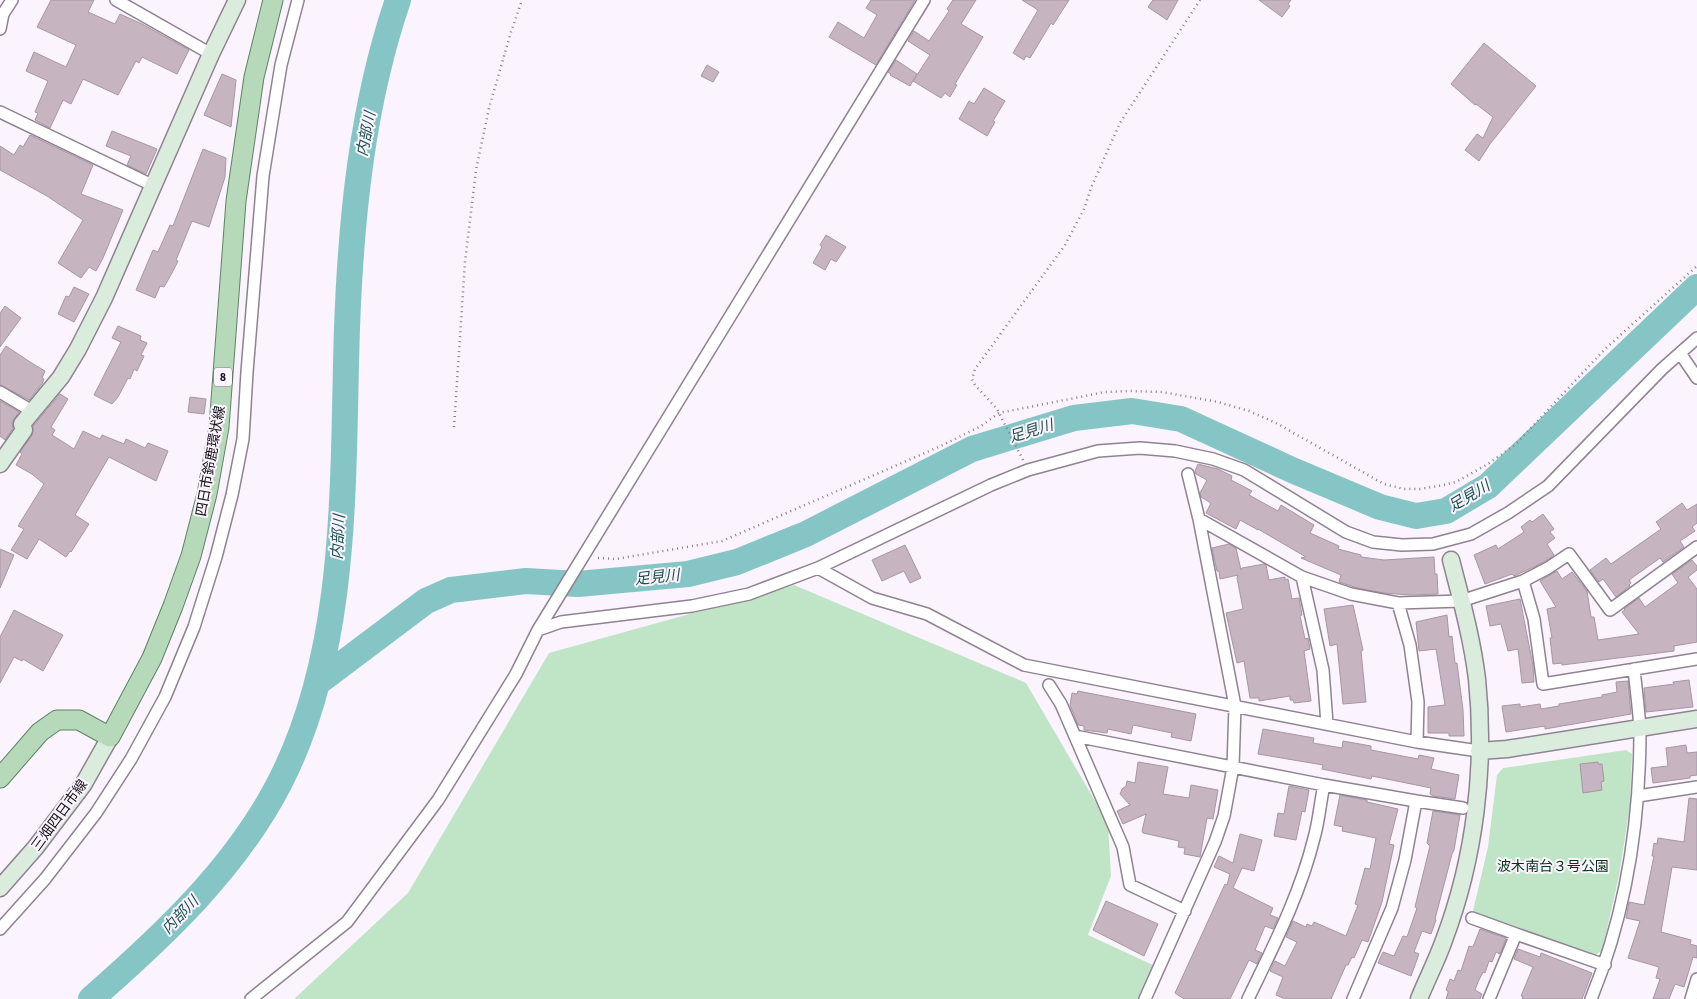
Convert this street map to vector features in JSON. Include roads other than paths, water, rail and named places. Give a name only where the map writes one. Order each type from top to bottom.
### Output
[{"type":"main road","name":"四日市鈴鹿環状線","points":[[110,738],[152,658],[174,606],[191,556],[207,494],[218,428],[236,202],[254,77],[273,0]]},
{"type":"main road","points":[[0,778],[40,732],[58,720],[79,720],[110,738]]},
{"type":"street","points":[[0,30],[3,14],[12,0]]},
{"type":"street","points":[[116,0],[212,54]]},
{"type":"street","points":[[0,464],[24,430],[22,424],[61,377],[78,349],[104,298],[237,0]]},
{"type":"street","points":[[0,929],[44,879],[96,813],[131,759],[165,697],[194,628],[230,504],[243,439],[263,176],[281,64],[298,0]]},
{"type":"street","points":[[251,999],[347,922],[438,800],[516,674],[540,626],[924,0]]},
{"type":"street","points":[[0,112],[154,186]]},
{"type":"street","points":[[540,626],[692,606],[749,594],[818,568],[992,485],[1028,470],[1098,451],[1140,448],[1204,457],[1244,470],[1346,532],[1373,542],[1402,545],[1433,544],[1471,534],[1508,513],[1548,486],[1662,369],[1697,338]]},
{"type":"street","points":[[1680,353],[1697,378]]},
{"type":"street","points":[[0,392],[32,411]]},
{"type":"street","points":[[1149,998],[1215,842],[1224,816],[1233,767],[1236,706],[1199,519],[1188,474]]},
{"type":"street","points":[[1199,519],[1302,577],[1351,594],[1398,603],[1461,601],[1523,581],[1569,554],[1610,610],[1697,547]]},
{"type":"street","points":[[1418,999],[1445,939],[1463,880],[1473,825],[1479,752],[1480,733],[1472,646],[1452,560]]},
{"type":"street","points":[[818,568],[872,598],[927,614],[1024,665],[1417,742],[1479,752],[1697,719]]},
{"type":"street","points":[[1302,577],[1323,670],[1327,724]]},
{"type":"street","points":[[1523,581],[1534,620],[1543,684],[1697,660]]},
{"type":"street","points":[[1398,603],[1410,645],[1417,693],[1417,742]]},
{"type":"street","points":[[1591,999],[1605,965],[1626,883],[1638,796],[1640,728],[1634,669]]},
{"type":"street","points":[[1049,685],[1061,704],[1123,846],[1130,885],[1185,911]]},
{"type":"street","points":[[1075,736],[1324,785],[1463,808]]},
{"type":"street","name":"三畑四日市線","points":[[0,888],[36,848],[83,785],[110,738]]},
{"type":"street","points":[[1248,999],[1289,911],[1304,873],[1314,837],[1324,785]]},
{"type":"street","points":[[1638,796],[1697,787]]},
{"type":"street","points":[[1353,999],[1392,908],[1405,860],[1416,801]]},
{"type":"street","points":[[1472,918],[1605,965]]},
{"type":"street","points":[[1489,999],[1516,934]]},
{"type":"street","points":[[1691,999],[1697,979]]},
{"type":"waterway","name":"内部川","points":[[91,999],[145,951],[220,872],[242,843],[280,782],[303,729],[319,674],[331,618],[338,560],[342,501],[347,328],[355,204],[375,80],[398,0]]},
{"type":"waterway","name":"足見川","points":[[317,683],[426,601],[451,590],[526,581],[578,584],[688,574],[737,562],[806,534],[972,449],[1074,418],[1132,411],[1181,419],[1292,470],[1380,507],[1416,516],[1446,511],[1488,486],[1697,287]]},
{"type":"park label","name":"波木南台３号公園","points":[[1553,866]]}]
